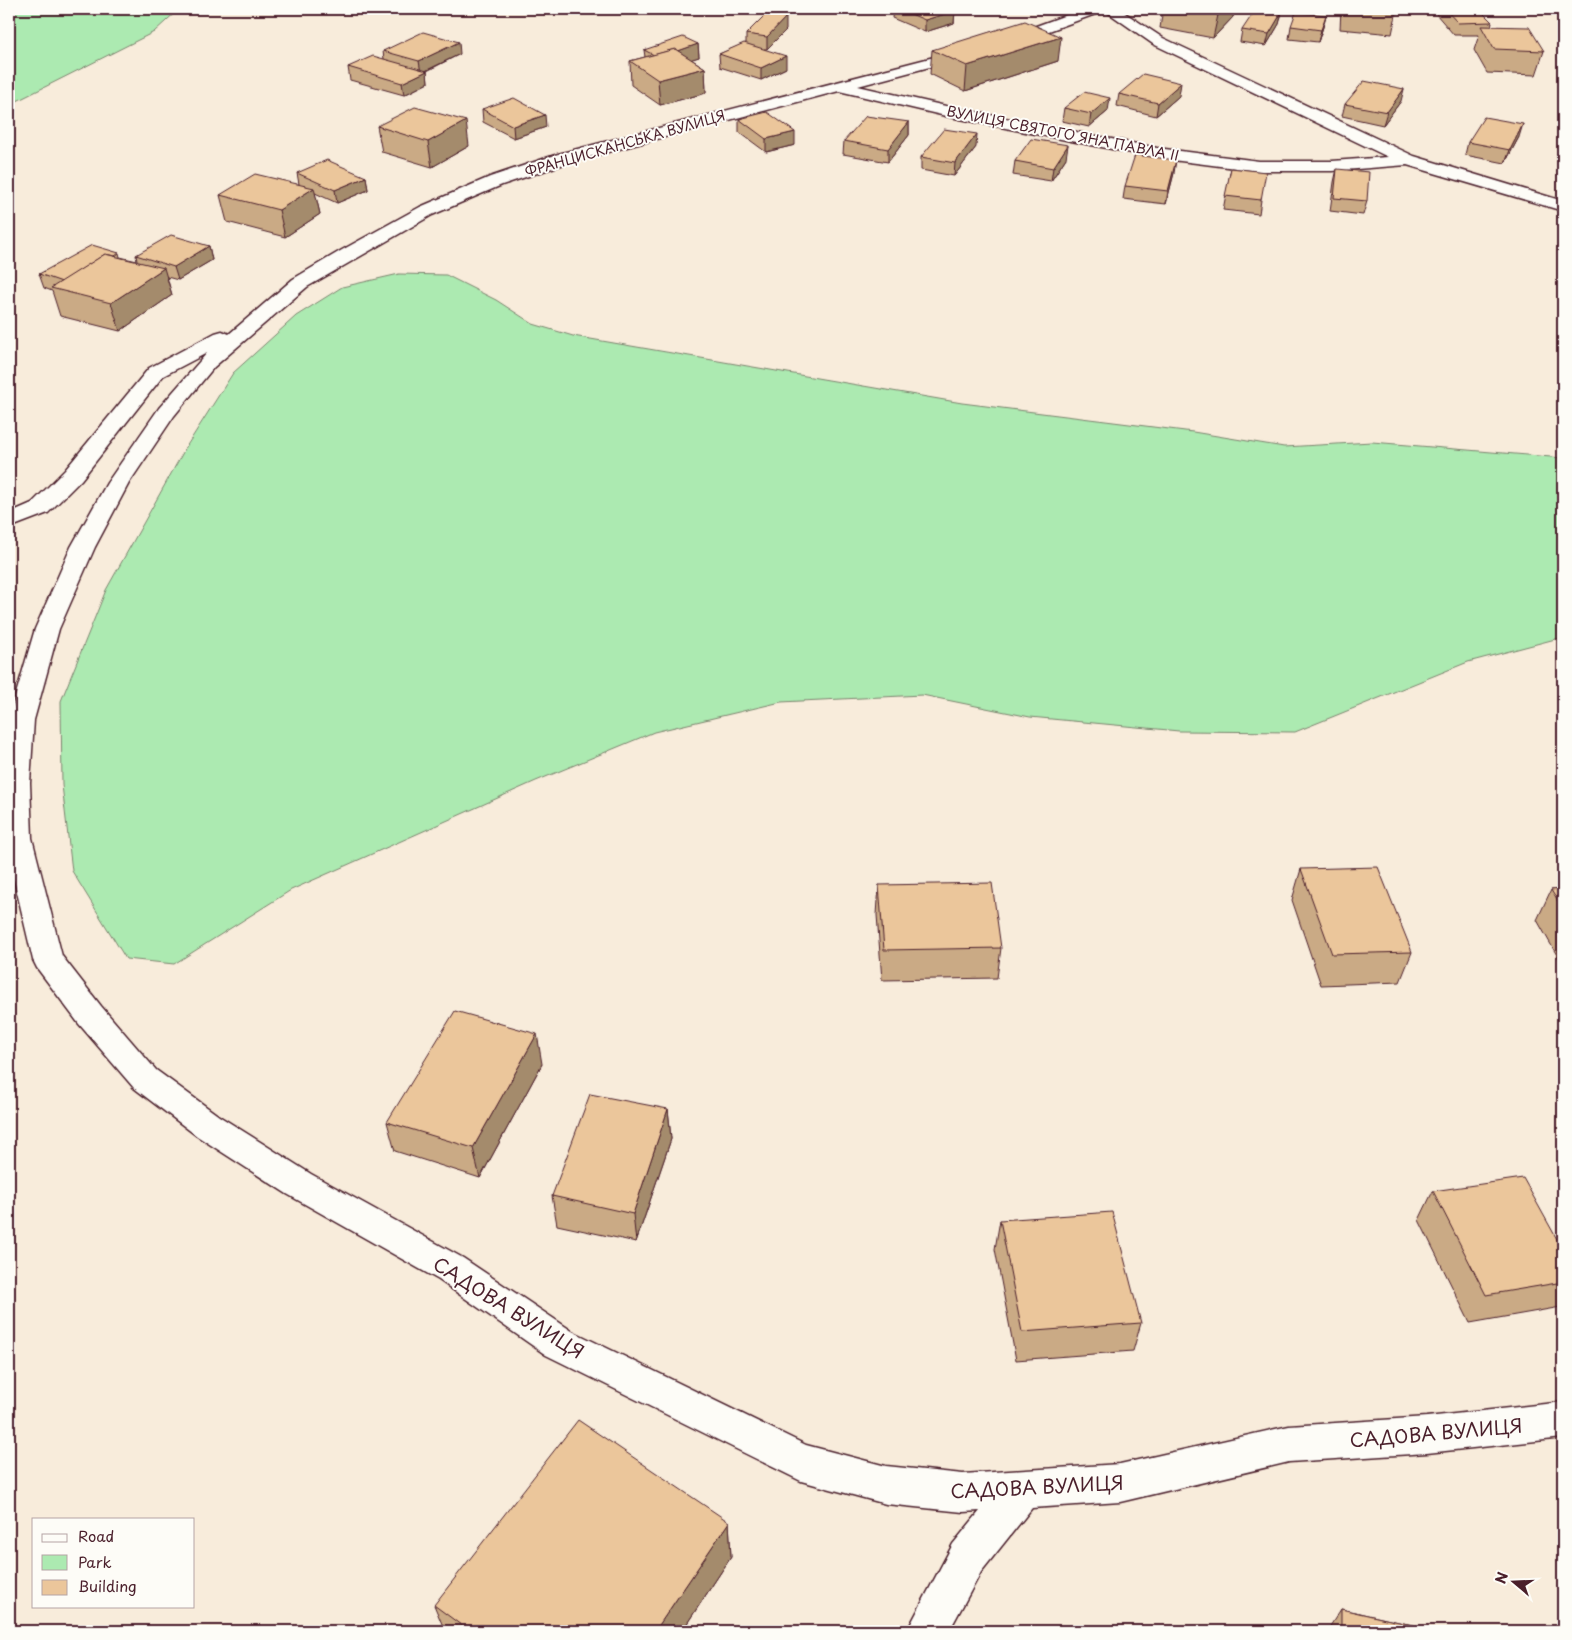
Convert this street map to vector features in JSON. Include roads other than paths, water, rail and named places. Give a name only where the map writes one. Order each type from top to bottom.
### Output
[{"type":"street","name":"ФРАНЦИСКАНСЬКА ВУЛИЦЯ","points":[[83,546],[118,483],[166,412],[207,363],[300,283],[348,254],[426,212],[496,181],[564,158],[1016,39],[1096,9]]},
{"type":"street","name":"ВУЛИЦЯ СВЯТОГО ЯНА ПАВЛА II","points":[[1110,9],[1158,41],[1408,160],[1563,206]]},
{"type":"street","name":"ВУЛИЦЯ СВЯТОГО ЯНА ПАВЛА II","points":[[839,86],[950,112],[1157,153],[1259,166],[1332,166],[1408,160]]},
{"type":"street","points":[[9,521],[40,508],[73,475],[156,372],[256,319]]},
{"type":"street","name":"САДОВА ВУЛИЦЯ","points":[[83,546],[48,629],[21,720],[17,783],[18,838],[48,960],[90,1016],[145,1079],[208,1126],[299,1184],[451,1269],[559,1343],[801,1462],[886,1485],[963,1493],[1120,1484],[1289,1444],[1427,1435],[1563,1420]]},
{"type":"street","points":[[927,1631],[967,1558],[1023,1489]]}]
